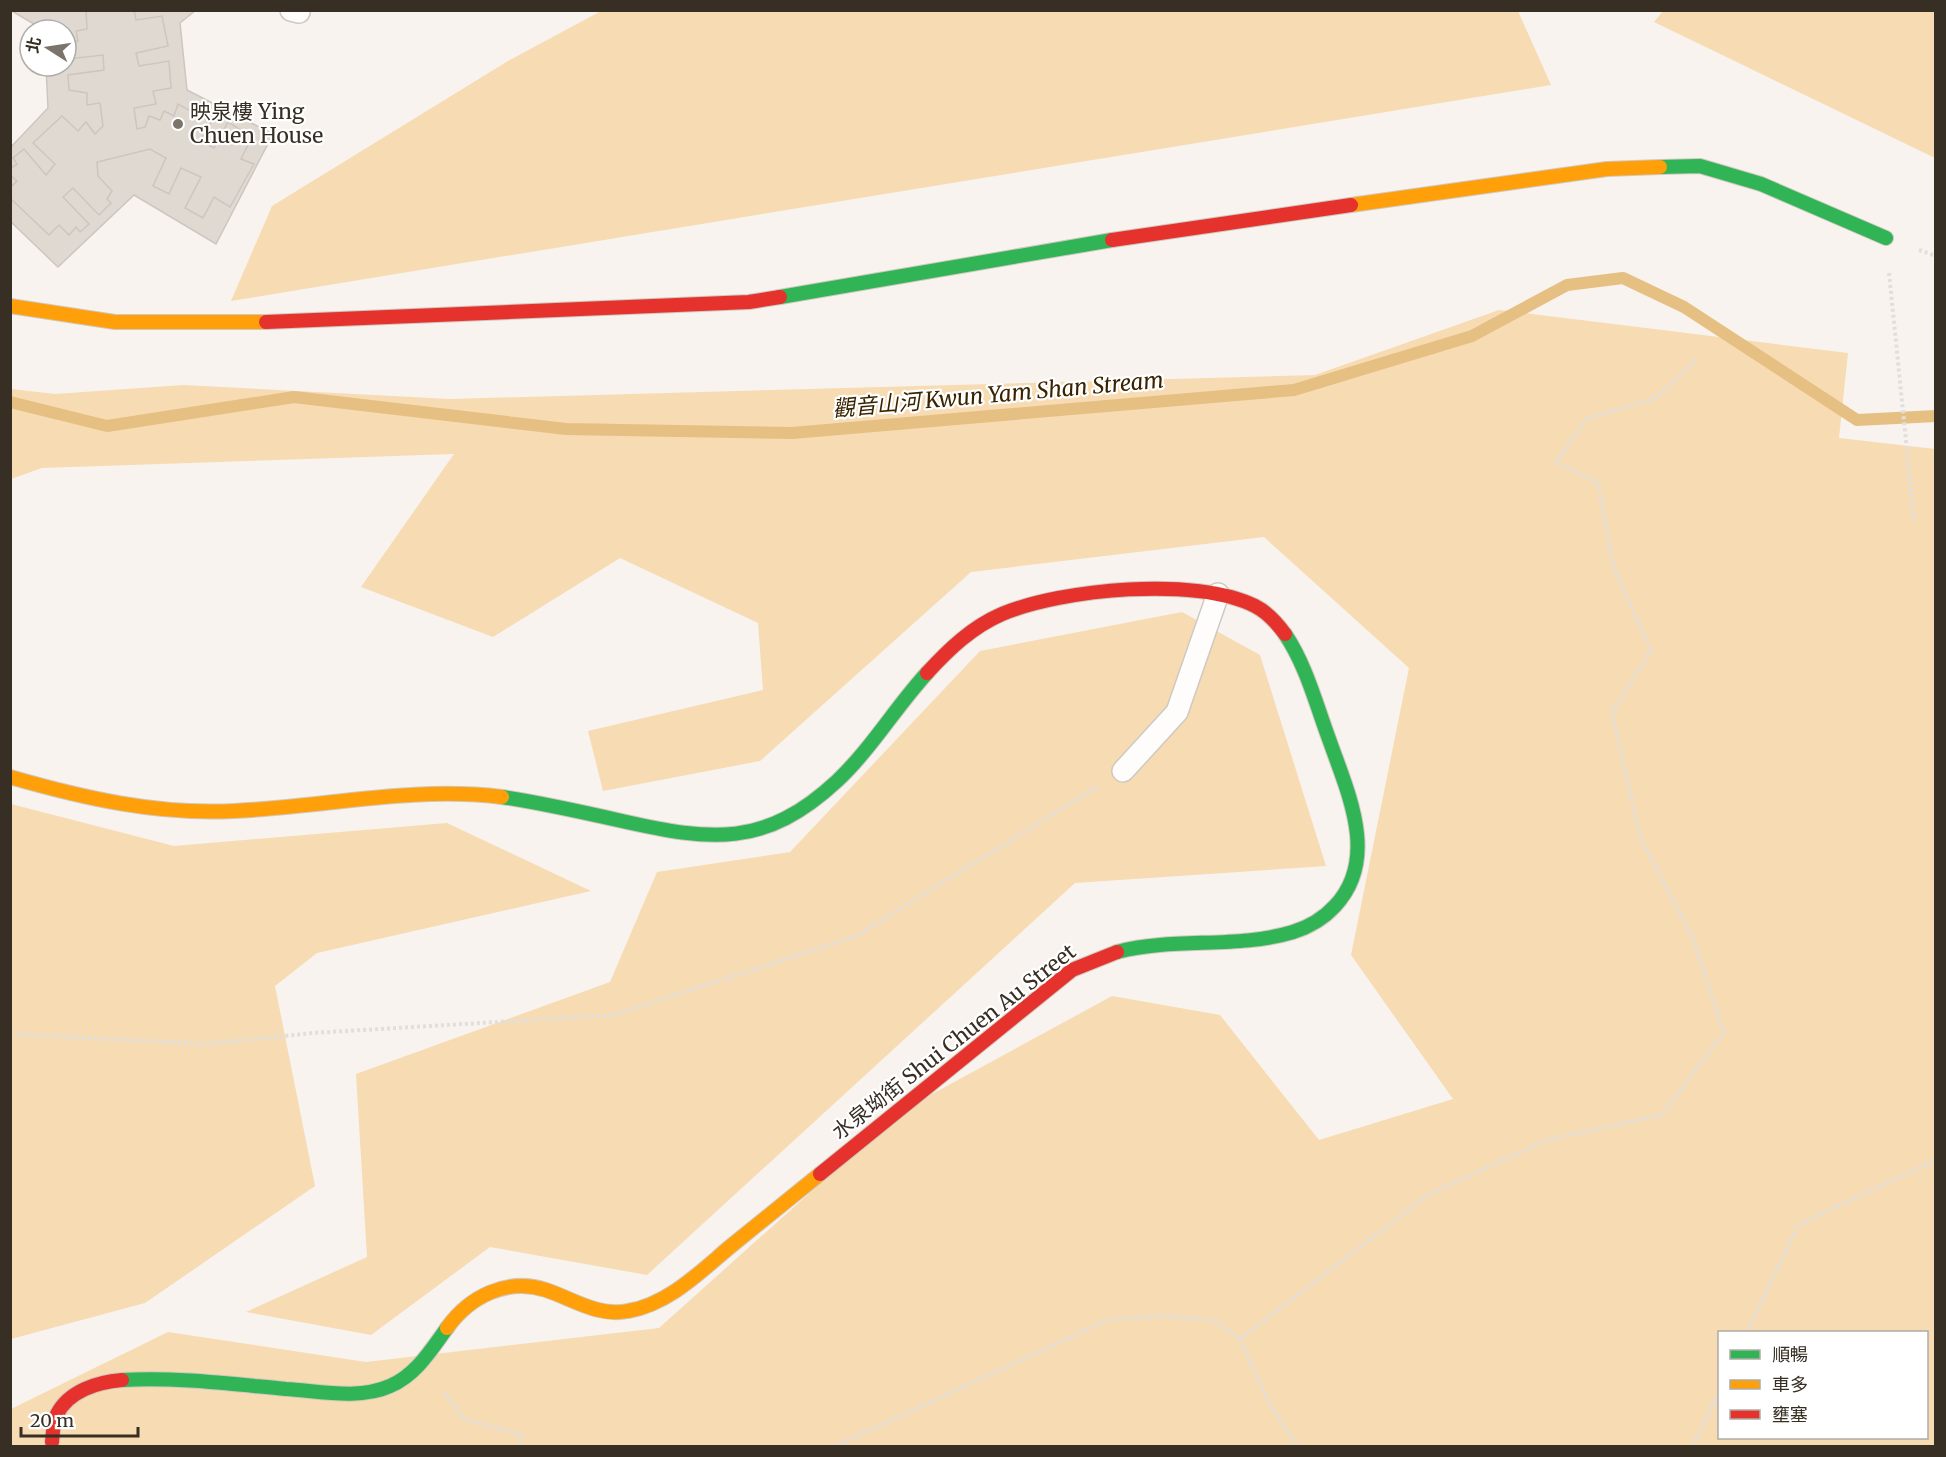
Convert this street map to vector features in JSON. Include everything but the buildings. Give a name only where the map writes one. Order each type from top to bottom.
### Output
[{"type":"street","points":[[10,306],[115,322],[226,324],[749,303],[1185,228],[1619,168],[1700,166],[1761,184],[1886,238]]},
{"type":"street","name":"水泉坳街 Shui Chuen Au Street","points":[[10,777],[89,800],[173,810],[230,811],[455,793],[530,800],[678,834],[727,837],[747,834],[783,819],[825,792],[858,759],[949,650],[980,624],[1027,605],[1072,597],[1172,589],[1218,594],[1256,607],[1270,616],[1292,646],[1312,692],[1350,802],[1359,845],[1353,879],[1336,905],[1310,925],[1276,936],[1126,948],[1084,963],[1063,977],[667,1297],[640,1309],[614,1312],[593,1309],[542,1287],[518,1286],[492,1290],[461,1310],[421,1362],[391,1386],[359,1393],[157,1379],[108,1381],[76,1393],[61,1404],[51,1427],[52,1442]]},
{"type":"lane","points":[[1123,771],[1177,712],[1218,594]]},
{"type":"path","points":[[1886,238],[1914,520]]},
{"type":"path","points":[[1240,1339],[1428,1194],[1547,1140],[1662,1116],[1724,1032],[1693,938],[1640,837],[1612,712],[1651,651],[1613,566],[1598,483],[1556,462],[1586,419],[1656,398],[1696,360]]},
{"type":"path","points":[[10,1034],[208,1044],[313,1033],[614,1016],[856,936],[1123,771]]},
{"type":"path","points":[[1747,1331],[1798,1225],[1935,1160]]},
{"type":"path","points":[[835,1446],[1110,1319],[1168,1316],[1214,1320],[1240,1339],[1270,1405],[1297,1446]]},
{"type":"path","points":[[421,1362],[464,1419],[521,1435],[521,1446]]},
{"type":"path","points":[[1693,1446],[1718,1393]]},
{"type":"shaded area","points":[[601,11],[1518,11],[1551,85],[231,301],[272,206],[508,61]]},
{"type":"shaded area","points":[[1663,11],[1935,11],[1935,158],[1654,22]]},
{"type":"shaded area","points":[[1499,310],[1848,353],[1839,438],[1935,449],[1935,1446],[11,1446],[11,1409],[168,1332],[366,1362],[659,1328],[901,1111],[1112,996],[1220,1015],[1319,1140],[1453,1099],[1351,955],[1409,668],[1264,537],[971,572],[760,761],[603,791],[588,731],[763,690],[758,623],[620,558],[493,637],[361,587],[454,454],[42,468],[11,479],[11,389],[55,394],[183,385],[450,399],[1315,375]]},
{"type":"shaded area","points":[[1182,612],[1260,655],[1326,866],[1075,883],[647,1275],[490,1247],[371,1335],[246,1312],[367,1257],[356,1074],[610,982],[657,872],[790,852],[980,651]]},
{"type":"shaded area","points":[[11,804],[174,846],[447,823],[591,891],[317,953],[275,986],[315,1186],[145,1303],[11,1339]]},
{"type":"waterway","name":"觀音山河 Kwun Yam Shan Stream","points":[[10,402],[107,426],[294,397],[566,429],[792,433],[1294,390],[1472,336],[1567,285],[1623,278],[1684,307],[1857,420],[1936,416]]},
{"type":"traffic: fast","points":[[1660,167],[1700,166],[1761,184],[1886,238]]},
{"type":"traffic: fast","points":[[780,297],[1112,240]]},
{"type":"traffic: fast","points":[[1117,952],[1161,945],[1250,940],[1293,932],[1310,925],[1326,914],[1335,906],[1348,887],[1356,867],[1358,846],[1351,802],[1310,685],[1285,634]]},
{"type":"traffic: fast","points":[[502,797],[683,833],[736,834],[761,828],[786,818],[811,803],[837,781],[861,756],[927,673]]},
{"type":"traffic: fast","points":[[122,1380],[184,1380],[325,1393],[365,1393],[390,1386],[408,1375],[422,1361],[447,1328]]},
{"type":"traffic: slow","points":[[1351,205],[1607,169],[1660,167]]},
{"type":"traffic: slow","points":[[10,306],[115,322],[266,322]]},
{"type":"traffic: slow","points":[[10,777],[65,792],[120,803],[149,808],[205,812],[267,809],[368,798],[435,794],[502,797]]},
{"type":"traffic: slow","points":[[447,1328],[466,1307],[478,1299],[490,1292],[517,1286],[546,1290],[606,1312],[628,1311],[643,1307],[671,1294],[696,1276],[820,1174]]},
{"type":"traffic: jam","points":[[1112,240],[1351,205]]},
{"type":"traffic: jam","points":[[266,322],[749,302],[780,297]]},
{"type":"traffic: jam","points":[[927,673],[962,639],[981,625],[1002,614],[1059,598],[1129,589],[1199,591],[1230,597],[1259,608],[1272,618],[1285,634]]},
{"type":"traffic: jam","points":[[820,1174],[1072,970],[1117,952]]},
{"type":"traffic: jam","points":[[52,1442],[56,1417],[69,1399],[85,1389],[122,1380]]},
{"type":"place","name":"映泉樓 Ying Chuen House","points":[[178,124]]}]
